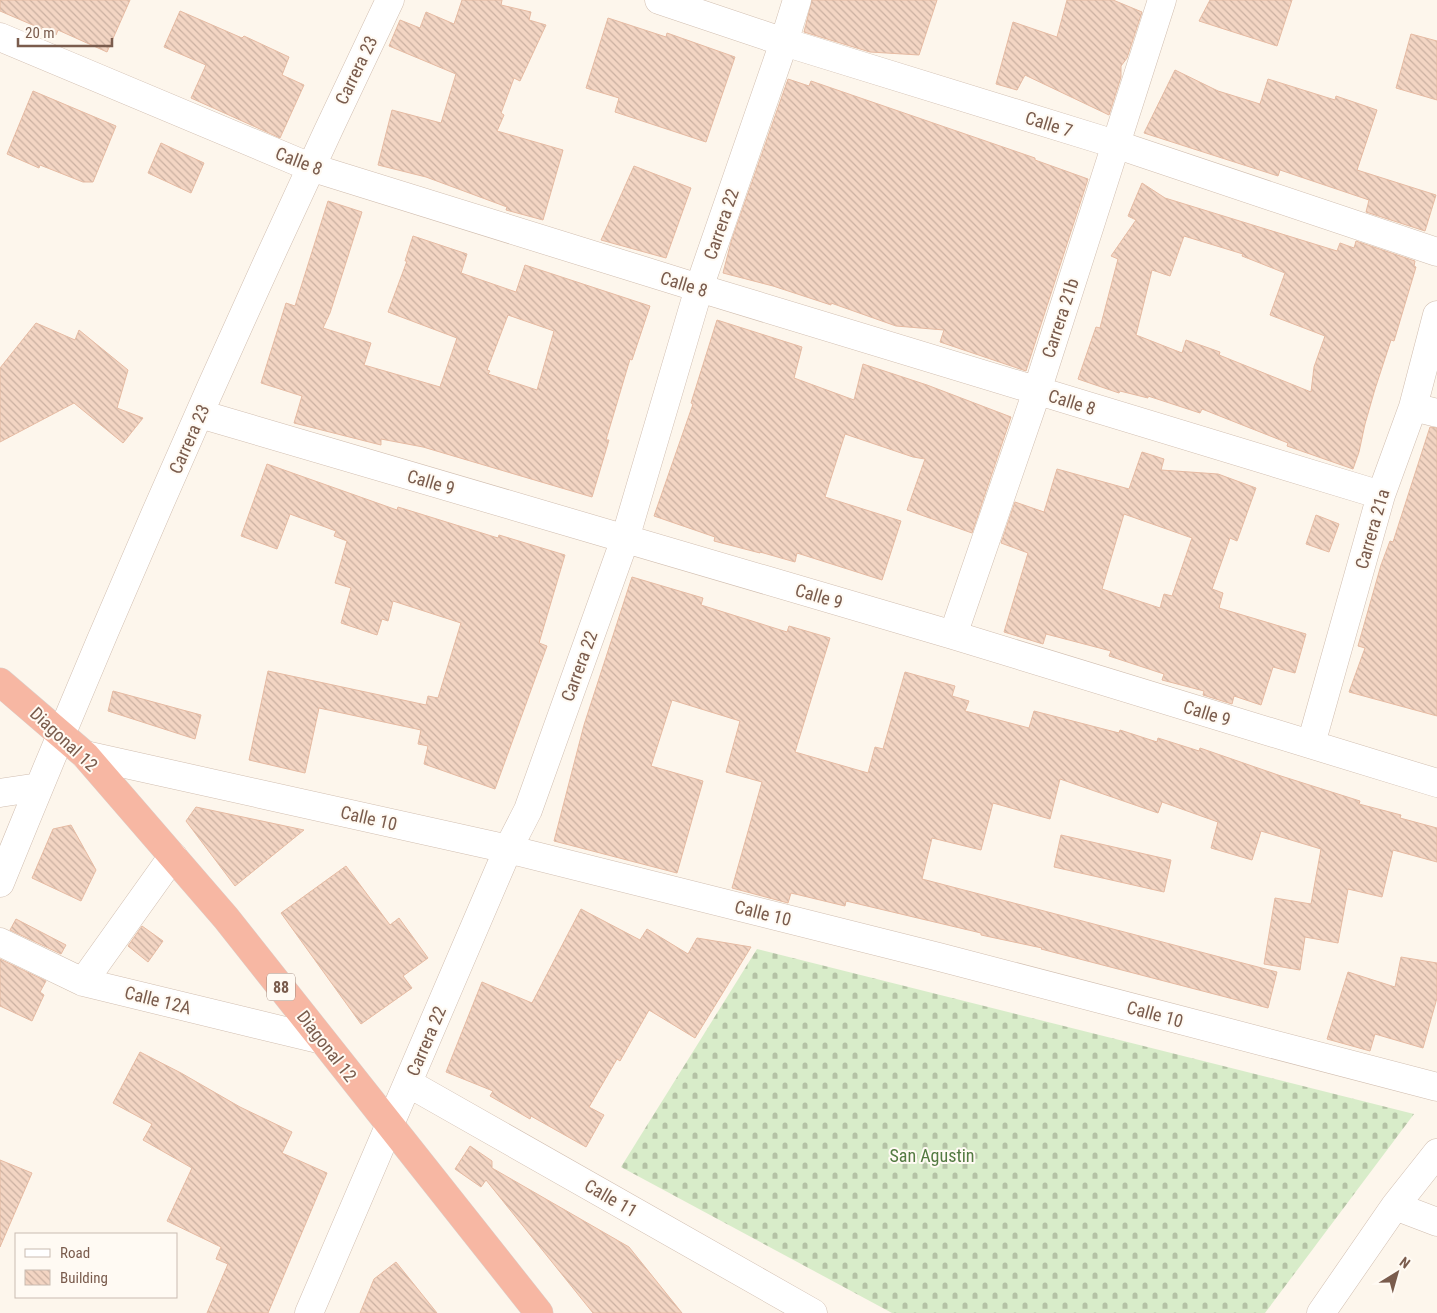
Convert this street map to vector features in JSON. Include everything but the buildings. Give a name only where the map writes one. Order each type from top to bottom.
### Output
[{"type":"highway","name":"Diagonal 12","points":[[0,682],[85,755],[226,918],[539,1313]]},
{"type":"street","name":"Carrera 23","points":[[0,884],[139,551],[310,166],[390,0]]},
{"type":"street","name":"Calle 7","points":[[660,0],[784,42],[1115,144],[1437,252]]},
{"type":"street","name":"Carrera 22","points":[[309,1313],[508,849],[528,810],[625,539],[699,288],[797,0]]},
{"type":"street","name":"Carrera 21b","points":[[953,635],[1036,391],[1162,0]]},
{"type":"street","name":"Calle 8","points":[[0,37],[310,166],[699,288],[1381,495]]},
{"type":"street","name":"Carrera 21a","points":[[1311,744],[1381,495],[1425,410],[1437,314]]},
{"type":"street","name":"Calle 9","points":[[200,414],[953,635],[1437,783]]},
{"type":"street","name":"Calle 10","points":[[85,755],[508,849],[948,960],[1437,1087]]},
{"type":"street","points":[[0,792],[39,787]]},
{"type":"street","points":[[83,982],[173,856]]},
{"type":"street","name":"Calle 12A","points":[[0,942],[83,982],[322,1040]]},
{"type":"street","name":"Calle 11","points":[[408,1083],[813,1313]]},
{"type":"street","points":[[1321,1313],[1395,1206],[1437,1153]]},
{"type":"street","points":[[1395,1206],[1437,1222]]},
{"type":"green space","name":"San Agustin","points":[[757,949],[1414,1114],[1265,1313],[892,1313],[621,1167]]}]
